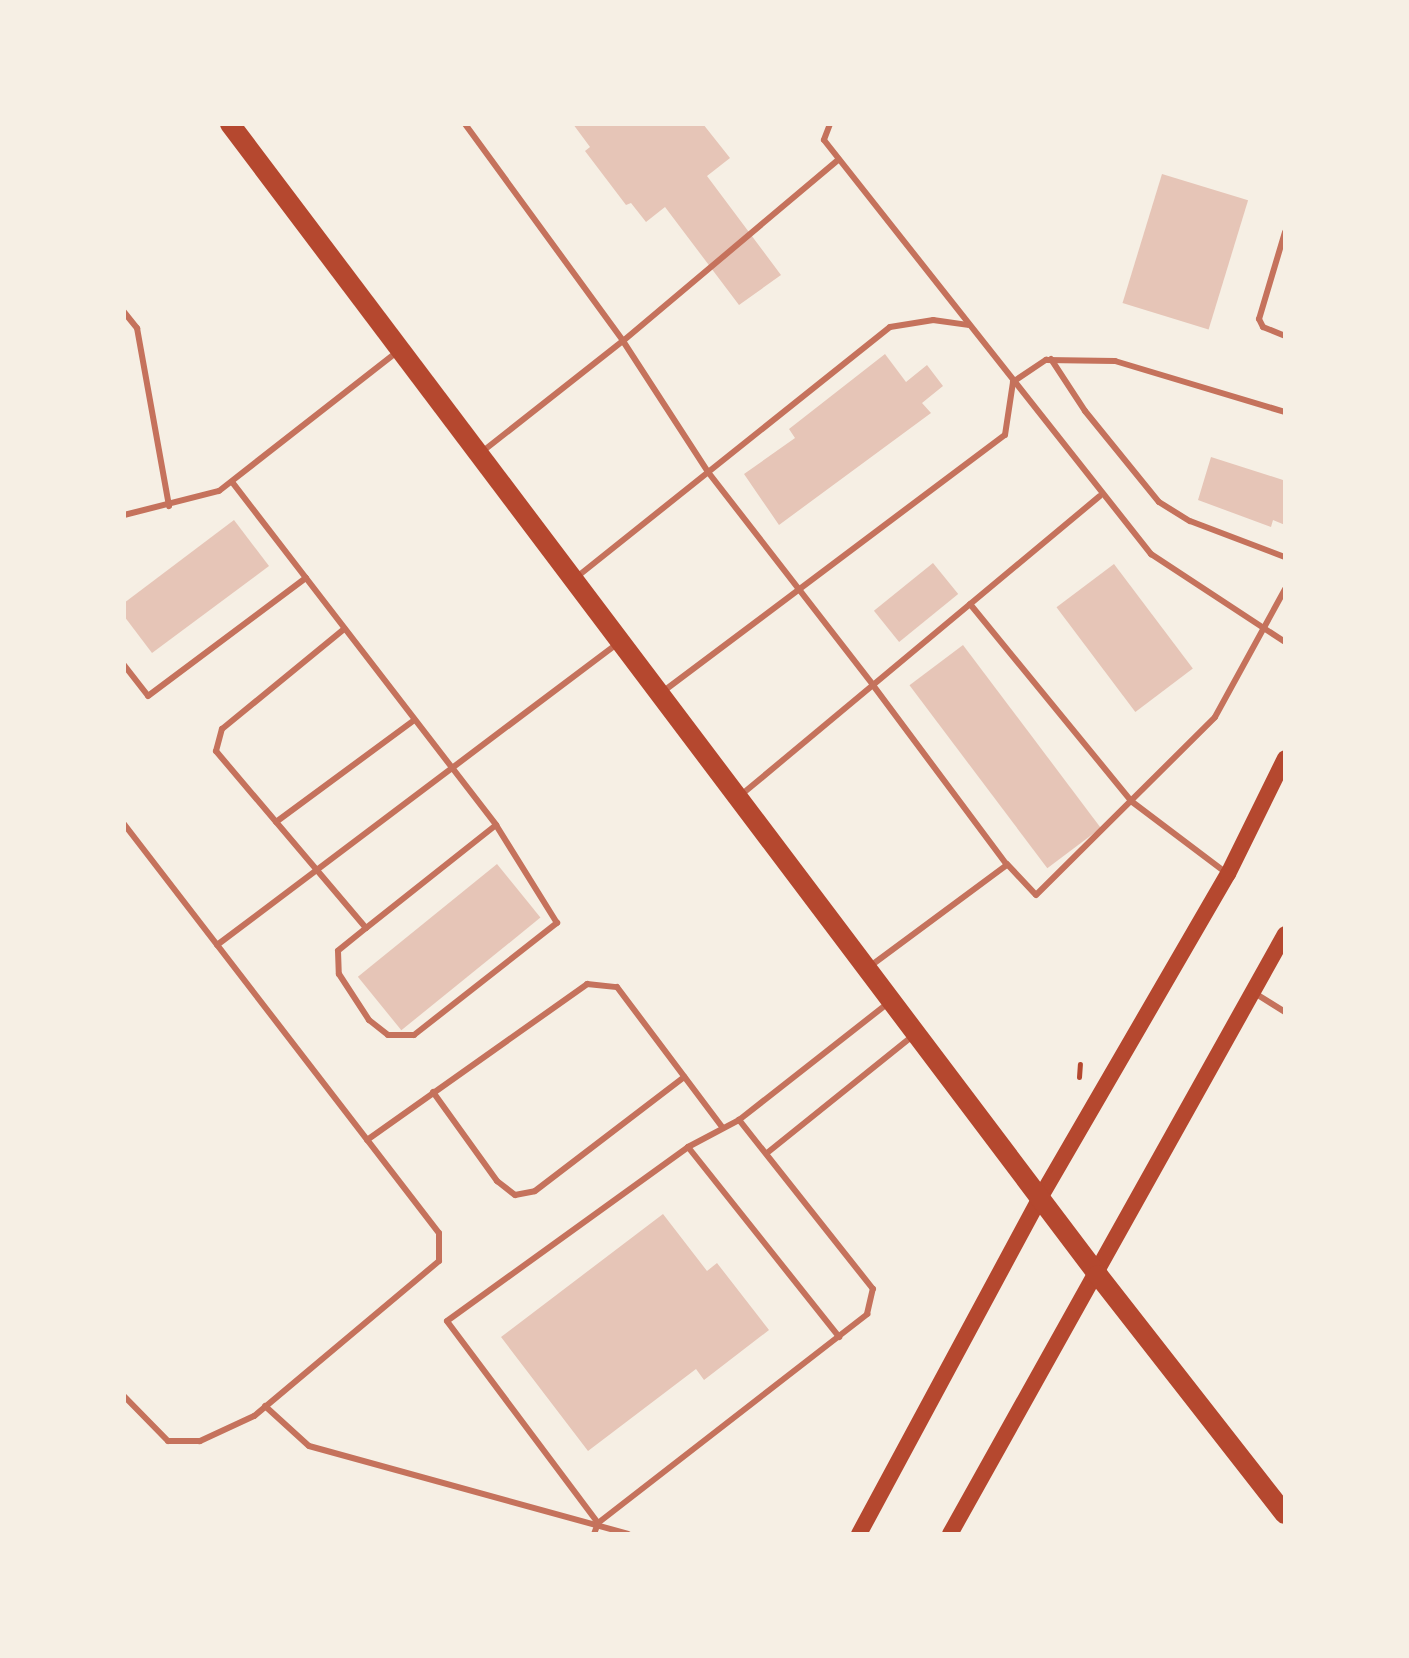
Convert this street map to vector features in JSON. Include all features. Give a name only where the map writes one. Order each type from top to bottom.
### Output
[{"type":"main road","points":[[230,124],[618,643],[1098,1275],[1285,1514]]},
{"type":"main road","points":[[859,1534],[1040,1198],[1228,874],[1285,758]]},
{"type":"main road","points":[[950,1534],[1098,1275],[1285,934]]},
{"type":"lane","points":[[465,124],[623,341],[708,472],[873,685],[1004,862],[1036,895],[1215,717],[1285,589]]},
{"type":"lane","points":[[830,124],[824,140],[1100,496],[1151,554],[1285,642]]},
{"type":"lane","points":[[477,456],[623,341],[839,159]]},
{"type":"lane","points":[[1285,232],[1259,319],[1263,327],[1285,336]]},
{"type":"lane","points":[[124,312],[137,328],[169,506]]},
{"type":"lane","points":[[572,581],[890,327],[933,320],[968,325]]},
{"type":"lane","points":[[124,515],[169,506],[232,482],[398,351]]},
{"type":"lane","points":[[1013,382],[1051,359],[1115,361],[1285,412]]},
{"type":"lane","points":[[1051,359],[1085,411],[1159,502],[1190,521],[1285,557]]},
{"type":"lane","points":[[658,695],[1005,435],[1013,382]]},
{"type":"lane","points":[[232,482],[449,770],[496,825],[557,923],[414,1035],[388,1035],[369,1020],[339,974],[338,951],[496,825]]},
{"type":"lane","points":[[737,798],[1100,496]]},
{"type":"lane","points":[[124,665],[148,696],[306,578]]},
{"type":"lane","points":[[970,604],[1131,801],[1228,874]]},
{"type":"lane","points":[[344,629],[222,729],[216,751],[366,928]]},
{"type":"lane","points":[[217,945],[618,643]]},
{"type":"lane","points":[[276,822],[413,721]]},
{"type":"lane","points":[[124,824],[439,1233],[439,1261],[265,1406],[200,1441],[168,1441],[124,1396]]},
{"type":"lane","points":[[866,969],[1007,865],[1004,862]]},
{"type":"lane","points":[[367,1140],[587,984],[617,987],[723,1128]]},
{"type":"lane","points":[[1253,992],[1285,1012]]},
{"type":"lane","points":[[598,1523],[447,1321],[688,1147],[739,1120],[891,1001]]},
{"type":"lane","points":[[767,1153],[916,1034]]},
{"type":"lane","points":[[433,1092],[497,1181],[515,1195],[535,1191],[684,1077]]},
{"type":"lane","points":[[594,1534],[598,1523],[867,1314],[873,1289],[739,1120]]},
{"type":"lane","points":[[688,1147],[839,1337]]},
{"type":"lane","points":[[265,1406],[309,1446],[598,1523],[628,1534]]},
{"type":"path","points":[[1079,1077],[1080,1064]]},
{"type":"building","points":[[573,124],[703,124],[730,158],[707,176],[781,275],[739,305],[665,207],[646,222],[631,203],[626,205],[585,151],[590,147]]},
{"type":"building","points":[[1162,174],[1248,200],[1209,329],[1123,303]]},
{"type":"building","points":[[885,354],[906,382],[927,365],[943,386],[922,403],[931,413],[779,525],[744,474],[795,438],[789,429]]},
{"type":"building","points":[[1211,457],[1283,480],[1285,525],[1273,520],[1271,527],[1198,500]]},
{"type":"building","points":[[234,520],[269,566],[152,653],[124,616],[124,603]]},
{"type":"building","points":[[933,563],[958,594],[899,642],[874,611]]},
{"type":"building","points":[[1114,564],[1193,669],[1135,712],[1056,607]]},
{"type":"building","points":[[963,645],[1101,828],[1047,868],[909,685]]},
{"type":"building","points":[[497,864],[540,918],[401,1030],[358,977]]},
{"type":"building","points":[[663,1214],[707,1271],[717,1263],[769,1330],[704,1380],[696,1369],[588,1451],[501,1337]]}]
